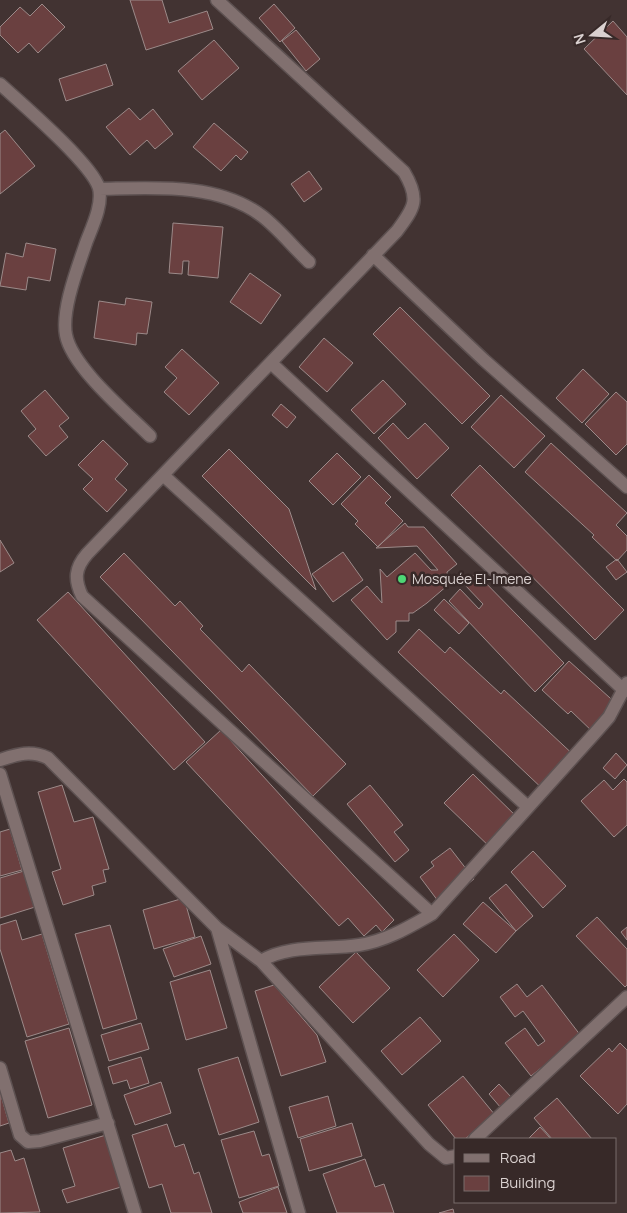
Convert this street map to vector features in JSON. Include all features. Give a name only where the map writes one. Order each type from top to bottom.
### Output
[{"type":"street","points":[[217,0],[404,172],[414,193],[411,212],[397,230],[79,564],[76,575],[82,596],[432,914]]},
{"type":"street","points":[[0,84],[62,142],[92,176],[99,189],[97,212],[66,313],[66,335],[73,354],[86,370],[150,436]]},
{"type":"street","points":[[99,189],[201,191],[232,200],[262,216],[308,262]]},
{"type":"street","points":[[373,255],[484,360],[627,487]]},
{"type":"street","points":[[261,960],[284,952],[362,945],[400,933],[432,914],[604,722],[626,687],[271,363]]},
{"type":"street","points":[[163,476],[528,807]]},
{"type":"street","points":[[0,760],[28,752],[38,753],[48,758],[217,928],[261,960],[429,1144],[446,1158],[454,1156]]},
{"type":"street","points":[[0,774],[135,1213]]},
{"type":"street","points":[[217,928],[299,1213]]},
{"type":"street","points":[[476,1138],[627,997]]},
{"type":"street","points":[[0,1068],[20,1135],[28,1142],[40,1141],[108,1123]]},
{"type":"building","points":[[130,0],[162,0],[169,23],[207,11],[213,29],[146,50]]},
{"type":"building","points":[[42,4],[65,27],[38,53],[29,43],[18,53],[0,35],[0,27],[20,7],[30,16]]},
{"type":"building","points":[[274,4],[295,28],[280,42],[259,18]]},
{"type":"building","points":[[613,21],[627,37],[627,95],[584,49]]},
{"type":"building","points":[[296,30],[320,59],[306,71],[282,41]]},
{"type":"building","points":[[214,40],[239,68],[202,100],[178,71]]},
{"type":"building","points":[[106,64],[113,85],[66,101],[59,79]]},
{"type":"building","points":[[129,108],[140,120],[153,109],[173,134],[155,149],[147,140],[130,155],[106,127]]},
{"type":"building","points":[[214,123],[248,152],[241,160],[236,155],[221,171],[193,147]]},
{"type":"building","points":[[5,130],[35,166],[0,194],[0,134]]},
{"type":"building","points":[[309,171],[322,189],[304,202],[291,184]]},
{"type":"building","points":[[173,223],[223,227],[218,278],[188,275],[189,261],[183,261],[182,274],[169,273]]},
{"type":"building","points":[[26,243],[56,249],[50,281],[28,277],[26,290],[0,286],[6,253],[23,257]]},
{"type":"building","points":[[250,273],[281,295],[261,324],[230,302]]},
{"type":"building","points":[[126,298],[152,302],[147,334],[137,333],[136,345],[94,338],[99,301],[125,305]]},
{"type":"building","points":[[400,307],[490,396],[462,424],[373,334]]},
{"type":"building","points":[[324,338],[353,363],[327,392],[299,367]]},
{"type":"building","points":[[182,349],[219,383],[189,415],[164,392],[177,378],[165,367]]},
{"type":"building","points":[[583,369],[609,394],[582,423],[556,398]]},
{"type":"building","points":[[383,380],[406,404],[374,434],[351,410]]},
{"type":"building","points":[[45,390],[69,418],[59,426],[68,437],[46,456],[28,436],[36,429],[21,411]]},
{"type":"building","points":[[616,392],[627,402],[627,444],[616,455],[585,424]]},
{"type":"building","points":[[501,395],[545,436],[514,468],[471,427]]},
{"type":"building","points":[[281,404],[296,417],[287,428],[272,415]]},
{"type":"building","points":[[393,423],[408,439],[425,423],[449,448],[417,479],[378,438]]},
{"type":"building","points":[[103,440],[128,464],[115,479],[127,490],[107,512],[83,489],[93,479],[78,465]]},
{"type":"building","points":[[551,443],[627,513],[616,525],[627,536],[627,550],[617,561],[592,537],[594,535],[525,472]]},
{"type":"building","points":[[229,449],[289,509],[316,590],[202,476]]},
{"type":"building","points":[[337,453],[361,477],[333,505],[309,481]]},
{"type":"building","points":[[480,465],[624,610],[595,640],[451,495]]},
{"type":"building","points":[[369,475],[391,497],[385,503],[403,521],[378,547],[355,524],[358,521],[341,504]]},
{"type":"building","points":[[405,523],[408,527],[424,527],[457,564],[447,572],[448,585],[427,603],[413,613],[409,613],[409,621],[396,621],[396,632],[387,640],[351,600],[367,586],[382,603],[380,569],[387,577],[415,553],[431,570],[438,570],[417,546],[376,548]]},
{"type":"building","points":[[0,540],[14,563],[0,572]]},
{"type":"building","points":[[343,552],[363,580],[333,602],[312,574]]},
{"type":"building","points":[[124,553],[175,606],[180,601],[203,626],[200,629],[242,672],[249,664],[346,764],[313,796],[100,577]]},
{"type":"building","points":[[617,559],[627,572],[616,580],[606,567]]},
{"type":"building","points":[[476,573],[564,663],[535,692],[449,601],[460,589],[479,609],[483,604],[464,584]]},
{"type":"building","points":[[68,592],[205,742],[174,770],[37,620]]},
{"type":"building","points":[[444,599],[469,623],[459,634],[434,610]]},
{"type":"building","points":[[419,629],[445,653],[450,647],[501,694],[504,690],[578,759],[547,793],[398,652]]},
{"type":"building","points":[[569,661],[620,707],[595,734],[571,711],[568,714],[542,690]]},
{"type":"building","points":[[221,730],[394,920],[382,932],[376,925],[364,936],[348,918],[339,926],[186,762]]},
{"type":"building","points":[[616,753],[627,765],[615,779],[603,768]]},
{"type":"building","points":[[473,774],[521,821],[493,850],[444,803]]},
{"type":"building","points":[[624,779],[627,782],[627,825],[614,837],[581,801],[604,780],[613,790]]},
{"type":"building","points":[[62,785],[74,822],[93,817],[109,869],[103,870],[106,882],[92,886],[94,895],[63,905],[52,872],[61,869],[38,792]]},
{"type":"building","points":[[370,785],[403,825],[394,832],[409,850],[395,862],[347,804]]},
{"type":"building","points":[[10,829],[22,870],[0,876],[0,832]]},
{"type":"building","points":[[450,848],[474,879],[441,905],[420,877],[434,866],[431,862]]},
{"type":"building","points":[[533,851],[566,886],[543,908],[511,872]]},
{"type":"building","points":[[24,871],[35,907],[0,918],[0,878]]},
{"type":"building","points":[[506,884],[533,916],[516,931],[489,898]]},
{"type":"building","points":[[184,898],[195,937],[154,949],[143,910]]},
{"type":"building","points":[[483,902],[516,931],[496,953],[463,924]]},
{"type":"building","points":[[597,917],[627,949],[627,985],[625,987],[576,936]]},
{"type":"building","points":[[16,920],[22,940],[42,934],[69,1024],[27,1037],[0,949],[0,925]]},
{"type":"building","points":[[110,925],[137,1019],[103,1029],[75,934]]},
{"type":"building","points":[[627,927],[627,940],[621,932]]},
{"type":"building","points":[[454,934],[479,960],[443,997],[417,970]]},
{"type":"building","points":[[201,936],[211,964],[174,977],[163,949]]},
{"type":"building","points":[[356,952],[390,988],[353,1023],[319,987]]},
{"type":"building","points":[[210,970],[227,1028],[186,1040],[170,982]]},
{"type":"building","points":[[517,984],[527,997],[542,985],[581,1036],[531,1076],[505,1043],[525,1028],[538,1046],[545,1041],[523,1011],[515,1017],[500,997]]},
{"type":"building","points":[[274,985],[317,1035],[326,1062],[281,1076],[255,991]]},
{"type":"building","points":[[420,1017],[441,1041],[402,1075],[381,1051]]},
{"type":"building","points":[[141,1023],[149,1049],[109,1061],[101,1035]]},
{"type":"building","points":[[69,1028],[92,1105],[48,1118],[25,1041]]},
{"type":"building","points":[[620,1043],[627,1050],[627,1104],[618,1114],[580,1076],[609,1048],[612,1052]]},
{"type":"building","points":[[141,1057],[149,1083],[130,1089],[127,1080],[113,1084],[108,1067]]},
{"type":"building","points":[[238,1057],[259,1122],[219,1135],[198,1069]]},
{"type":"building","points":[[463,1076],[495,1115],[466,1138],[455,1138],[428,1105]]},
{"type":"building","points":[[161,1082],[171,1113],[135,1125],[124,1095]]},
{"type":"building","points":[[499,1084],[512,1098],[501,1108],[489,1094]]},
{"type":"building","points":[[0,1092],[9,1123],[0,1126]]},
{"type":"building","points":[[328,1096],[336,1126],[298,1138],[289,1107]]},
{"type":"building","points":[[557,1098],[591,1138],[551,1138],[534,1118]]},
{"type":"building","points":[[352,1123],[362,1156],[309,1171],[300,1139]]},
{"type":"building","points":[[167,1124],[175,1147],[184,1144],[194,1174],[199,1172],[212,1213],[171,1213],[162,1184],[149,1188],[132,1135]]},
{"type":"building","points":[[540,1127],[550,1138],[529,1138]]},
{"type":"building","points":[[254,1131],[262,1156],[269,1154],[279,1186],[239,1198],[221,1140]]},
{"type":"building","points":[[106,1135],[121,1187],[67,1203],[62,1190],[75,1186],[63,1148]]},
{"type":"building","points":[[11,1150],[15,1161],[24,1158],[40,1212],[0,1213],[0,1153]]},
{"type":"building","points":[[365,1159],[375,1187],[384,1184],[394,1213],[337,1213],[323,1174]]},
{"type":"building","points":[[278,1187],[287,1213],[243,1213],[239,1202]]},
{"type":"building","points":[[453,1209],[454,1213],[439,1213]]},
{"type":"place","name":"Mosquée El-Imene","points":[[402,579]]}]
